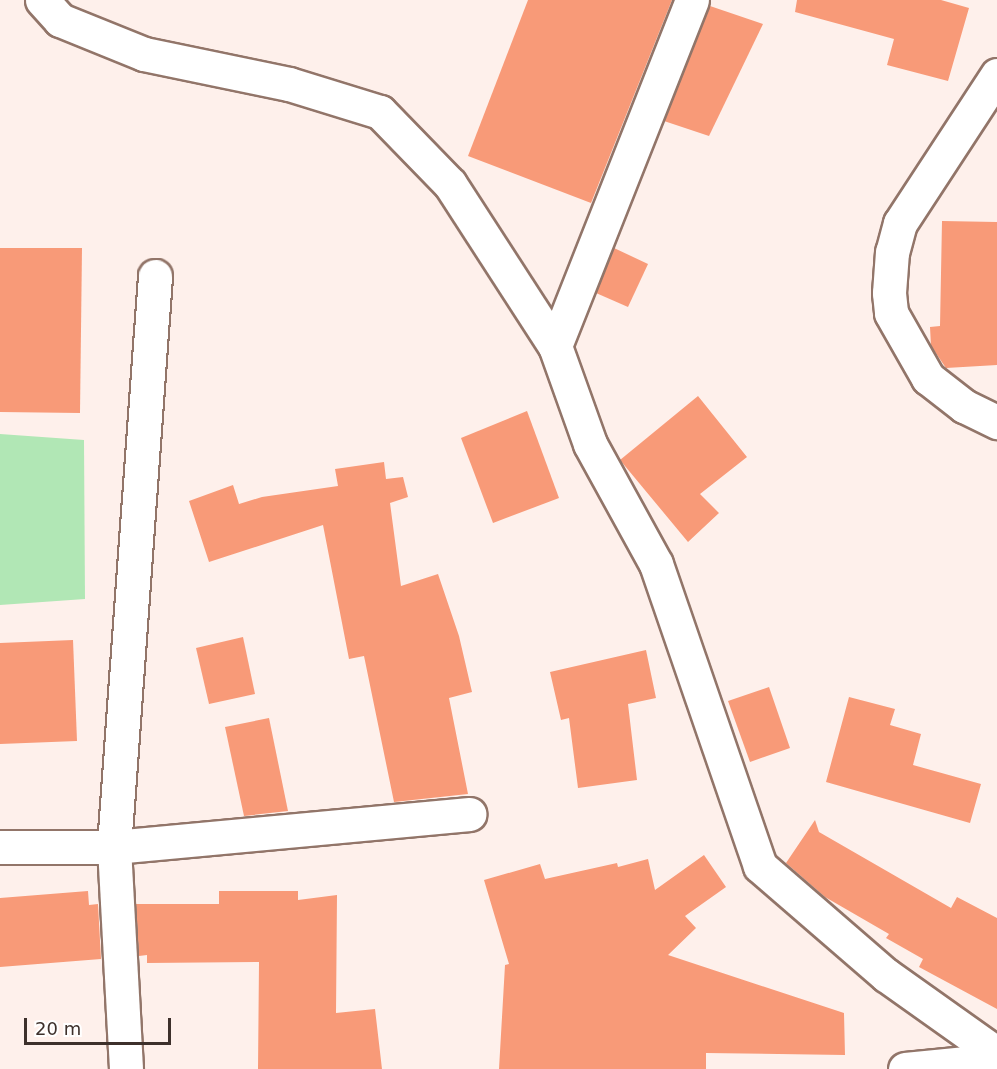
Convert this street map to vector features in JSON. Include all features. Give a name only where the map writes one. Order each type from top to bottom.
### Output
[{"type":"street","points":[[42,0],[60,20],[144,54],[289,84],[380,112],[450,184],[555,346],[590,444],[656,564],[760,866],[886,975],[997,1054]]},
{"type":"street","points":[[555,346],[692,0]]},
{"type":"street","points":[[997,75],[900,223],[892,252],[889,294],[891,313],[928,378],[964,406],[997,422]]},
{"type":"street","points":[[126,1069],[114,847],[155,276]]},
{"type":"street","points":[[0,847],[114,847],[469,814]]},
{"type":"street","points":[[905,1069],[997,1060]]},
{"type":"green space","points":[[0,434],[84,440],[85,599],[0,605]]},
{"type":"building","points":[[528,0],[672,0],[591,203],[468,156]]},
{"type":"building","points":[[797,0],[941,0],[969,8],[948,81],[887,65],[894,39],[795,12]]},
{"type":"building","points":[[710,6],[763,24],[709,136],[664,121]]},
{"type":"building","points":[[942,221],[997,222],[997,365],[946,368],[931,346],[930,327],[940,326]]},
{"type":"building","points":[[0,248],[82,248],[80,413],[0,412]]},
{"type":"building","points":[[614,248],[648,264],[628,307],[596,293]]},
{"type":"building","points":[[698,396],[747,457],[700,494],[719,513],[688,542],[620,460]]},
{"type":"building","points":[[527,411],[559,498],[493,523],[461,438]]},
{"type":"building","points":[[384,462],[386,479],[403,477],[408,497],[390,503],[401,586],[438,574],[459,636],[472,692],[449,698],[468,794],[394,802],[364,656],[349,659],[323,525],[209,562],[189,501],[233,485],[239,504],[262,497],[338,486],[335,469]]},
{"type":"building","points":[[243,637],[255,694],[209,704],[196,648]]},
{"type":"building","points":[[73,640],[77,741],[0,744],[0,643]]},
{"type":"building","points":[[646,650],[656,698],[628,704],[637,780],[578,788],[569,718],[561,720],[550,672]]},
{"type":"building","points":[[769,687],[790,748],[750,762],[728,701]]},
{"type":"building","points":[[849,697],[895,709],[890,725],[921,734],[913,765],[981,784],[970,823],[826,782]]},
{"type":"building","points":[[269,718],[288,811],[244,816],[225,727]]},
{"type":"building","points":[[815,820],[819,832],[951,908],[957,897],[997,918],[997,1009],[919,967],[923,959],[886,938],[889,934],[825,897],[786,863]]},
{"type":"building","points":[[704,855],[726,887],[685,916],[696,928],[668,955],[844,1013],[845,1055],[706,1053],[706,1069],[499,1069],[505,965],[509,964],[484,880],[540,864],[545,879],[617,863],[618,867],[648,859],[655,890]]},
{"type":"building","points":[[88,891],[89,905],[98,904],[101,959],[0,967],[0,898]]},
{"type":"building","points":[[219,891],[298,891],[298,900],[337,895],[336,1013],[375,1009],[382,1069],[258,1069],[259,962],[147,963],[147,955],[139,956],[136,904],[219,904]]}]
